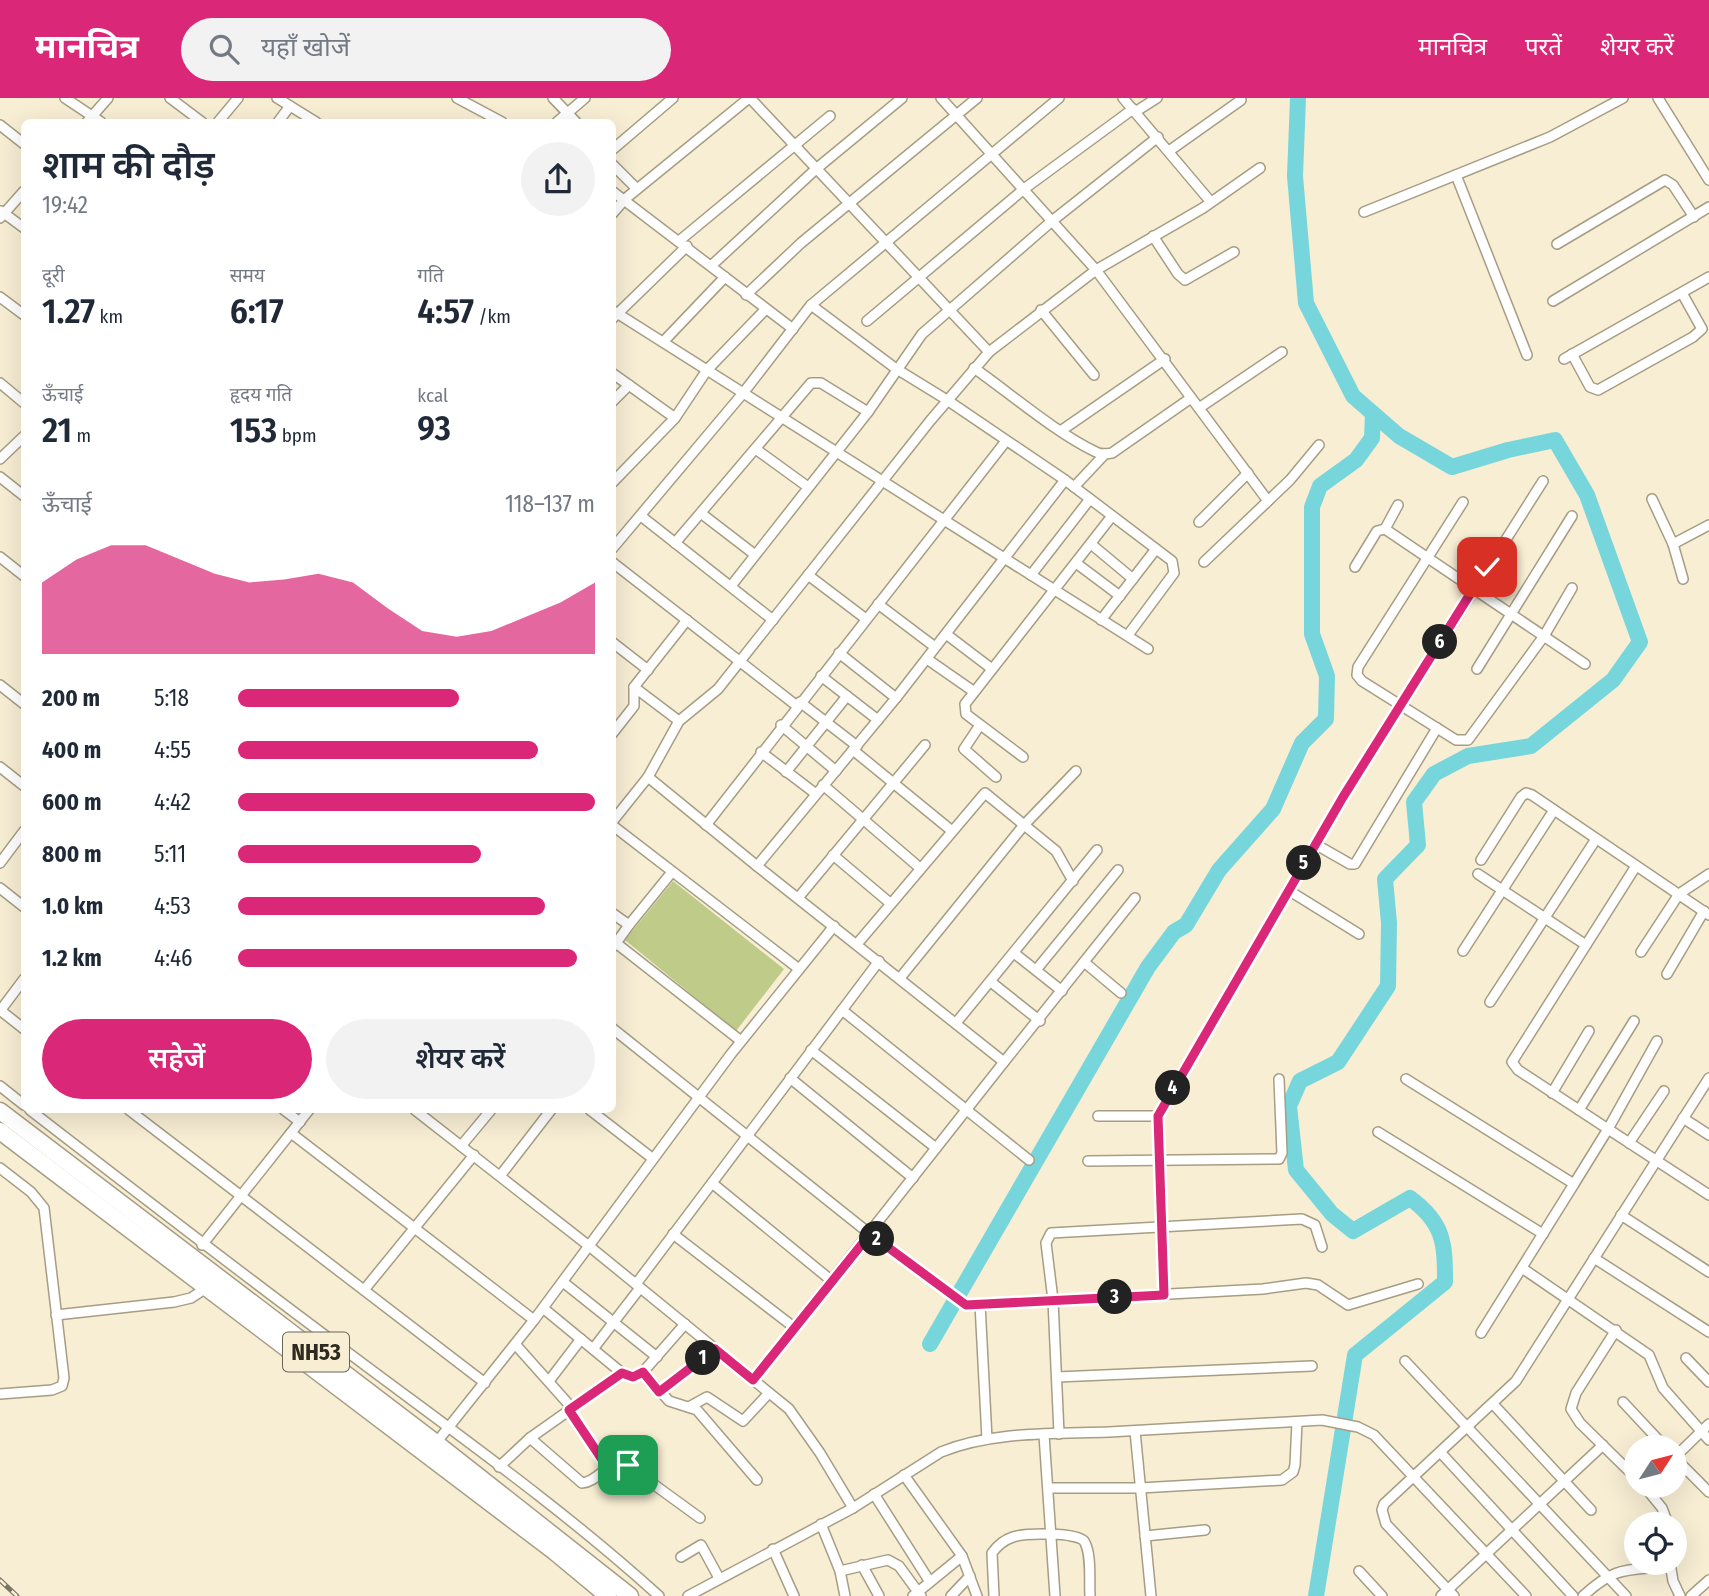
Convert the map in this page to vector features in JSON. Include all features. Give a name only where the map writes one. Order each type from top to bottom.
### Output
[{"type":"highway","name":"NH53","points":[[0,1111],[436,1443],[630,1596]]},
{"type":"highway","name":"NH53","points":[[0,1131],[555,1552],[608,1596]]},
{"type":"street","points":[[65,98],[89,119],[108,98]]},
{"type":"street","points":[[220,119],[238,98]]},
{"type":"street","points":[[277,98],[311,119]]},
{"type":"street","points":[[553,98],[573,119]]},
{"type":"street","points":[[559,119],[585,98]]},
{"type":"street","points":[[616,147],[673,98]]},
{"type":"street","points":[[616,209],[625,199],[749,98],[989,352]]},
{"type":"street","points":[[712,265],[816,169],[902,98]]},
{"type":"street","points":[[941,98],[1096,270],[1165,359],[1268,501]]},
{"type":"street","points":[[746,295],[849,203],[977,98]]},
{"type":"street","points":[[616,544],[744,392],[811,305],[1059,98]]},
{"type":"street","points":[[1123,98],[1210,201]]},
{"type":"street","points":[[867,321],[1024,189],[1134,111],[1157,98]]},
{"type":"street","points":[[1364,212],[1550,137],[1623,98]]},
{"type":"street","points":[[1658,98],[1709,180]]},
{"type":"street","points":[[174,99],[198,119]]},
{"type":"street","points":[[465,100],[497,119]]},
{"type":"street","points":[[1169,151],[1241,100]]},
{"type":"street","points":[[280,119],[290,106]]},
{"type":"street","points":[[616,312],[683,244],[794,145],[831,116]]},
{"type":"street","points":[[0,125],[21,142]]},
{"type":"street","points":[[731,586],[868,412],[895,369],[922,334],[1052,221],[1158,137]]},
{"type":"street","points":[[616,168],[637,190]]},
{"type":"street","points":[[616,818],[648,777],[679,721],[718,689],[881,482],[989,352],[1096,270],[1260,168]]},
{"type":"street","points":[[1456,175],[1527,355]]},
{"type":"street","points":[[1556,244],[1665,180],[1673,185],[1694,217]]},
{"type":"street","points":[[616,193],[793,329]]},
{"type":"street","points":[[21,194],[2,214],[21,226]]},
{"type":"street","points":[[1553,301],[1709,207]]},
{"type":"street","points":[[1153,236],[1178,274],[1185,280],[1234,253]]},
{"type":"street","points":[[663,342],[725,277]]},
{"type":"street","points":[[1682,293],[1702,329],[1669,351],[1594,390],[1568,357],[1709,277]]},
{"type":"street","points":[[0,297],[21,313]]},
{"type":"street","points":[[811,305],[895,369],[947,400],[1065,480],[1172,561],[1174,573],[1128,635]]},
{"type":"street","points":[[616,479],[675,418],[707,370],[765,310]]},
{"type":"street","points":[[1041,310],[1094,375]]},
{"type":"street","points":[[616,315],[744,392],[835,453],[1148,649]]},
{"type":"street","points":[[1199,408],[1282,352]]},
{"type":"street","points":[[1062,430],[1165,359]]},
{"type":"street","points":[[974,368],[1097,453],[1112,453],[1191,398]]},
{"type":"street","points":[[616,376],[675,418]]},
{"type":"street","points":[[675,542],[757,450],[806,388],[816,382],[868,412]]},
{"type":"street","points":[[0,383],[21,400]]},
{"type":"street","points":[[616,398],[629,385]]},
{"type":"street","points":[[0,459],[21,439]]},
{"type":"street","points":[[706,825],[781,725],[1006,441]]},
{"type":"street","points":[[1204,562],[1268,501],[1319,445]]},
{"type":"street","points":[[757,450],[808,487]]},
{"type":"street","points":[[1074,487],[1105,454]]},
{"type":"street","points":[[1199,522],[1248,473]]},
{"type":"street","points":[[0,477],[21,494]]},
{"type":"street","points":[[757,866],[936,648],[1065,480]]},
{"type":"street","points":[[1164,1295],[1158,1116],[1315,844],[1542,481]]},
{"type":"street","points":[[1031,576],[1090,499]]},
{"type":"street","points":[[1652,499],[1672,544],[1683,579]]},
{"type":"street","points":[[1463,502],[1356,672],[1362,681],[1456,740],[1468,740],[1544,636],[1572,588]]},
{"type":"street","points":[[1355,567],[1377,531],[1385,529],[1398,505]]},
{"type":"street","points":[[702,514],[754,554]]},
{"type":"street","points":[[640,516],[773,620]]},
{"type":"street","points":[[1023,757],[963,709],[973,691],[1112,516]]},
{"type":"street","points":[[1477,669],[1572,516]]},
{"type":"street","points":[[1672,544],[1709,525]]},
{"type":"street","points":[[1385,529],[1584,664]]},
{"type":"street","points":[[1091,544],[1133,579]]},
{"type":"street","points":[[1101,620],[1156,549]]},
{"type":"street","points":[[0,557],[21,574]]},
{"type":"street","points":[[1076,563],[1120,596]]},
{"type":"street","points":[[616,565],[740,661],[826,722],[893,783],[952,831]]},
{"type":"street","points":[[808,575],[866,619]]},
{"type":"street","points":[[878,604],[936,648]]},
{"type":"street","points":[[616,729],[634,706],[634,687],[687,620]]},
{"type":"street","points":[[946,634],[992,669]]},
{"type":"street","points":[[616,645],[648,670]]},
{"type":"street","points":[[839,653],[896,698]]},
{"type":"street","points":[[927,659],[973,691]]},
{"type":"street","points":[[821,676],[878,720]]},
{"type":"street","points":[[0,685],[21,702]]},
{"type":"street","points":[[634,687],[679,721]]},
{"type":"street","points":[[786,772],[847,696]]},
{"type":"street","points":[[781,725],[836,771]]},
{"type":"street","points":[[980,725],[964,749],[996,777]]},
{"type":"street","points":[[1315,844],[1350,864],[1355,864],[1437,728]]},
{"type":"street","points":[[798,898],[925,745]]},
{"type":"street","points":[[761,752],[816,794]]},
{"type":"street","points":[[0,767],[21,784]]},
{"type":"street","points":[[900,978],[1024,825],[1076,771]]},
{"type":"street","points":[[648,777],[1004,1062]]},
{"type":"street","points":[[823,785],[920,868]]},
{"type":"street","points":[[857,944],[985,793],[1056,851],[1073,881]]},
{"type":"street","points":[[1481,860],[1526,793],[1554,810],[1707,913],[1667,974]]},
{"type":"street","points":[[1463,951],[1554,810]]},
{"type":"street","points":[[616,826],[799,969]]},
{"type":"street","points":[[0,863],[21,835]]},
{"type":"street","points":[[1490,1002],[1596,839]]},
{"type":"street","points":[[957,1023],[1097,850]]},
{"type":"street","points":[[833,855],[890,903]]},
{"type":"street","points":[[1636,866],[1512,1060],[1515,1068],[1709,1195]]},
{"type":"street","points":[[1036,970],[1118,870]]},
{"type":"street","points":[[616,943],[672,872]]},
{"type":"street","points":[[1478,874],[1587,945]]},
{"type":"street","points":[[1641,951],[1679,894],[1709,874]]},
{"type":"street","points":[[0,888],[21,905]]},
{"type":"street","points":[[1288,890],[1359,934]]},
{"type":"street","points":[[753,1380],[1135,898]]},
{"type":"street","points":[[616,916],[629,925]]},
{"type":"street","points":[[436,1443],[563,1282],[741,1041],[834,926]]},
{"type":"street","points":[[616,947],[741,1041]]},
{"type":"street","points":[[1014,953],[1062,991]]},
{"type":"street","points":[[593,1349],[614,1323],[673,1234],[879,961]]},
{"type":"street","points":[[1084,962],[1121,993]]},
{"type":"street","points":[[991,982],[1040,1021]]},
{"type":"street","points":[[21,983],[0,1010],[21,1027]]},
{"type":"street","points":[[842,1010],[1029,1160]]},
{"type":"street","points":[[1579,1110],[1634,1021]]},
{"type":"street","points":[[616,1031],[870,1234],[966,1305],[1263,1289],[1306,1283],[1318,1285],[1348,1305],[1418,1284]]},
{"type":"street","points":[[1552,1093],[1589,1031]]},
{"type":"street","points":[[1481,1333],[1608,1129],[1657,1041]]},
{"type":"street","points":[[811,1050],[936,1148]]},
{"type":"street","points":[[790,1078],[913,1178]]},
{"type":"street","points":[[1603,1446],[1448,1594],[1383,1517],[1384,1504],[1516,1381],[1709,1078]]},
{"type":"street","points":[[1088,1161],[1279,1159],[1282,1153],[1279,1079]]},
{"type":"street","points":[[1406,1079],[1574,1184]]},
{"type":"street","points":[[0,1086],[21,1103]]},
{"type":"street","points":[[1629,1143],[1664,1091]]},
{"type":"street","points":[[34,1113],[202,1245],[449,1427],[621,1562],[659,1596]]},
{"type":"street","points":[[133,1113],[485,1382]]},
{"type":"street","points":[[288,1113],[300,1122]]},
{"type":"street","points":[[202,1245],[307,1113]]},
{"type":"street","points":[[419,1113],[589,1246],[789,1409],[820,1453],[853,1508]]},
{"type":"street","points":[[461,1146],[488,1113]]},
{"type":"street","points":[[500,1176],[549,1113]]},
{"type":"street","points":[[594,1113],[652,1158]]},
{"type":"street","points":[[1098,1116],[1158,1116]]},
{"type":"street","points":[[1683,1118],[1709,1135]]},
{"type":"street","points":[[1378,1132],[1543,1234]]},
{"type":"street","points":[[291,1133],[534,1320]]},
{"type":"street","points":[[364,1290],[474,1155]]},
{"type":"street","points":[[0,1168],[32,1192],[44,1208],[64,1378],[62,1386],[52,1391],[0,1394]]},
{"type":"street","points":[[712,1183],[832,1281]]},
{"type":"street","points":[[1621,1215],[1709,1272]]},
{"type":"street","points":[[1059,1434],[1053,1300],[1046,1243],[1051,1233],[1308,1220],[1317,1230],[1322,1247]]},
{"type":"street","points":[[673,1234],[795,1328]]},
{"type":"street","points":[[1594,1258],[1709,1332]]},
{"type":"street","points":[[1522,1268],[1616,1330],[1652,1359],[1663,1388],[1709,1440]]},
{"type":"street","points":[[563,1282],[657,1357]]},
{"type":"street","points":[[56,1315],[174,1302],[191,1298],[206,1288]]},
{"type":"street","points":[[980,1304],[987,1439]]},
{"type":"street","points":[[543,1308],[622,1373],[633,1377],[643,1372],[685,1324]]},
{"type":"street","points":[[1616,1330],[1576,1393],[1571,1409],[1580,1423],[1624,1466]]},
{"type":"street","points":[[549,1381],[581,1339]]},
{"type":"street","points":[[515,1344],[571,1409],[607,1467]]},
{"type":"street","points":[[659,1392],[715,1349]]},
{"type":"street","points":[[1686,1357],[1709,1382]]},
{"type":"street","points":[[1405,1361],[1626,1596]]},
{"type":"street","points":[[1056,1377],[1312,1366]]},
{"type":"street","points":[[643,1372],[674,1405],[697,1410],[757,1480]]},
{"type":"street","points":[[499,1467],[530,1438],[622,1373]]},
{"type":"street","points":[[689,1407],[706,1397],[743,1420],[769,1393]]},
{"type":"street","points":[[1623,1402],[1654,1435]]},
{"type":"street","points":[[1493,1404],[1591,1510]]},
{"type":"street","points":[[688,1596],[853,1508],[941,1451],[987,1439],[1334,1421],[1358,1427],[1374,1435],[1526,1596]]},
{"type":"street","points":[[1049,1488],[1140,1488],[1282,1480],[1293,1472],[1295,1465],[1297,1422]]},
{"type":"street","points":[[1687,1445],[1709,1424]]},
{"type":"street","points":[[1135,1430],[1151,1596]]},
{"type":"street","points":[[1044,1435],[1055,1596]]},
{"type":"street","points":[[530,1438],[582,1483],[619,1462],[628,1465],[700,1518]]},
{"type":"street","points":[[1441,1453],[1573,1596]]},
{"type":"street","points":[[1687,1469],[1709,1492]]},
{"type":"street","points":[[904,1475],[962,1556],[977,1596]]},
{"type":"street","points":[[874,1494],[930,1582]]},
{"type":"street","points":[[821,1524],[840,1571],[845,1596]]},
{"type":"street","points":[[1145,1536],[1205,1530]]},
{"type":"street","points":[[994,1596],[990,1561],[996,1548],[1024,1534],[1073,1535],[1084,1542],[1090,1596]]},
{"type":"street","points":[[681,1557],[701,1545],[719,1578]]},
{"type":"street","points":[[773,1549],[793,1593],[783,1596]]},
{"type":"street","points":[[840,1571],[879,1560],[894,1562],[917,1594],[962,1556]]},
{"type":"street","points":[[862,1565],[879,1596]]},
{"type":"street","points":[[1359,1571],[1382,1596]]},
{"type":"street","points":[[1583,1596],[1606,1575],[1624,1572]]},
{"type":"street","points":[[1674,1575],[1681,1596]]},
{"type":"street","points":[[951,1596],[970,1576]]},
{"type":"street","points":[[1691,1596],[1709,1580]]},
{"type":"green space","points":[[673,881],[784,969],[736,1031],[625,940]]},
{"type":"waterway","points":[[1298,98],[1295,176],[1306,303],[1353,396],[1399,436],[1452,467],[1508,450],[1555,440],[1587,495],[1640,642],[1613,680],[1531,746],[1468,756],[1434,774],[1414,802],[1418,845],[1385,879],[1389,923],[1388,986],[1338,1062],[1300,1081],[1289,1106],[1296,1170],[1332,1214],[1353,1231],[1410,1198],[1436,1225],[1444,1256],[1445,1282],[1355,1355],[1316,1596]]},
{"type":"waterway","points":[[930,1344],[1148,967],[1174,932],[1186,925],[1219,870],[1273,809],[1302,743],[1326,719],[1327,676],[1312,634],[1312,507],[1320,486],[1356,460],[1372,438],[1373,414]]},
{"type":"railway","points":[[0,1580],[17,1596]]},
{"type":"route","points":[[628,1465],[616,1462],[607,1467],[569,1410],[622,1373],[633,1377],[643,1372],[659,1392],[715,1349],[753,1380],[870,1234],[966,1305],[1164,1295],[1158,1116],[1343,797],[1487,567]]}]
